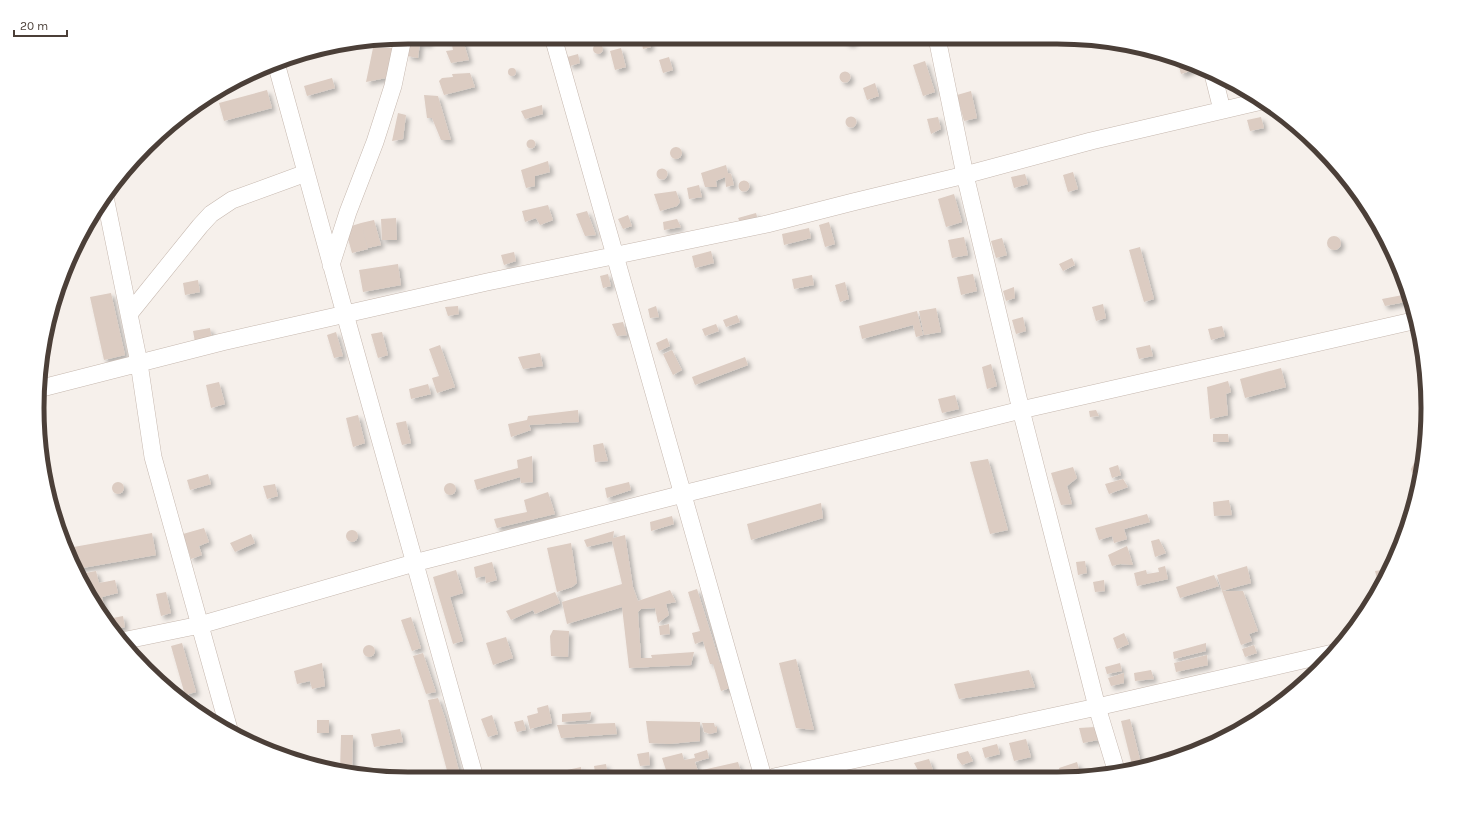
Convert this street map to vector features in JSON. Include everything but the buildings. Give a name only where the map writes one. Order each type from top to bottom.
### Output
[{"type":"street","points":[[331,265],[348,212],[375,142],[393,86],[402,44]]},
{"type":"street","points":[[555,44],[762,772]]},
{"type":"street","points":[[938,44],[965,175],[1021,410],[1097,706],[1115,767]]},
{"type":"street","points":[[277,69],[473,772]]},
{"type":"street","points":[[1215,80],[1222,110]]},
{"type":"street","points":[[45,387],[222,342],[345,314],[487,282],[766,224],[965,175],[1090,141],[1255,103]]},
{"type":"street","points":[[129,314],[211,214],[232,200],[306,174]]},
{"type":"street","points":[[107,204],[139,363],[153,457],[227,724]]},
{"type":"street","points":[[127,640],[200,625],[414,563],[1021,410],[1411,321]]},
{"type":"street","points":[[797,772],[1324,655]]}]
